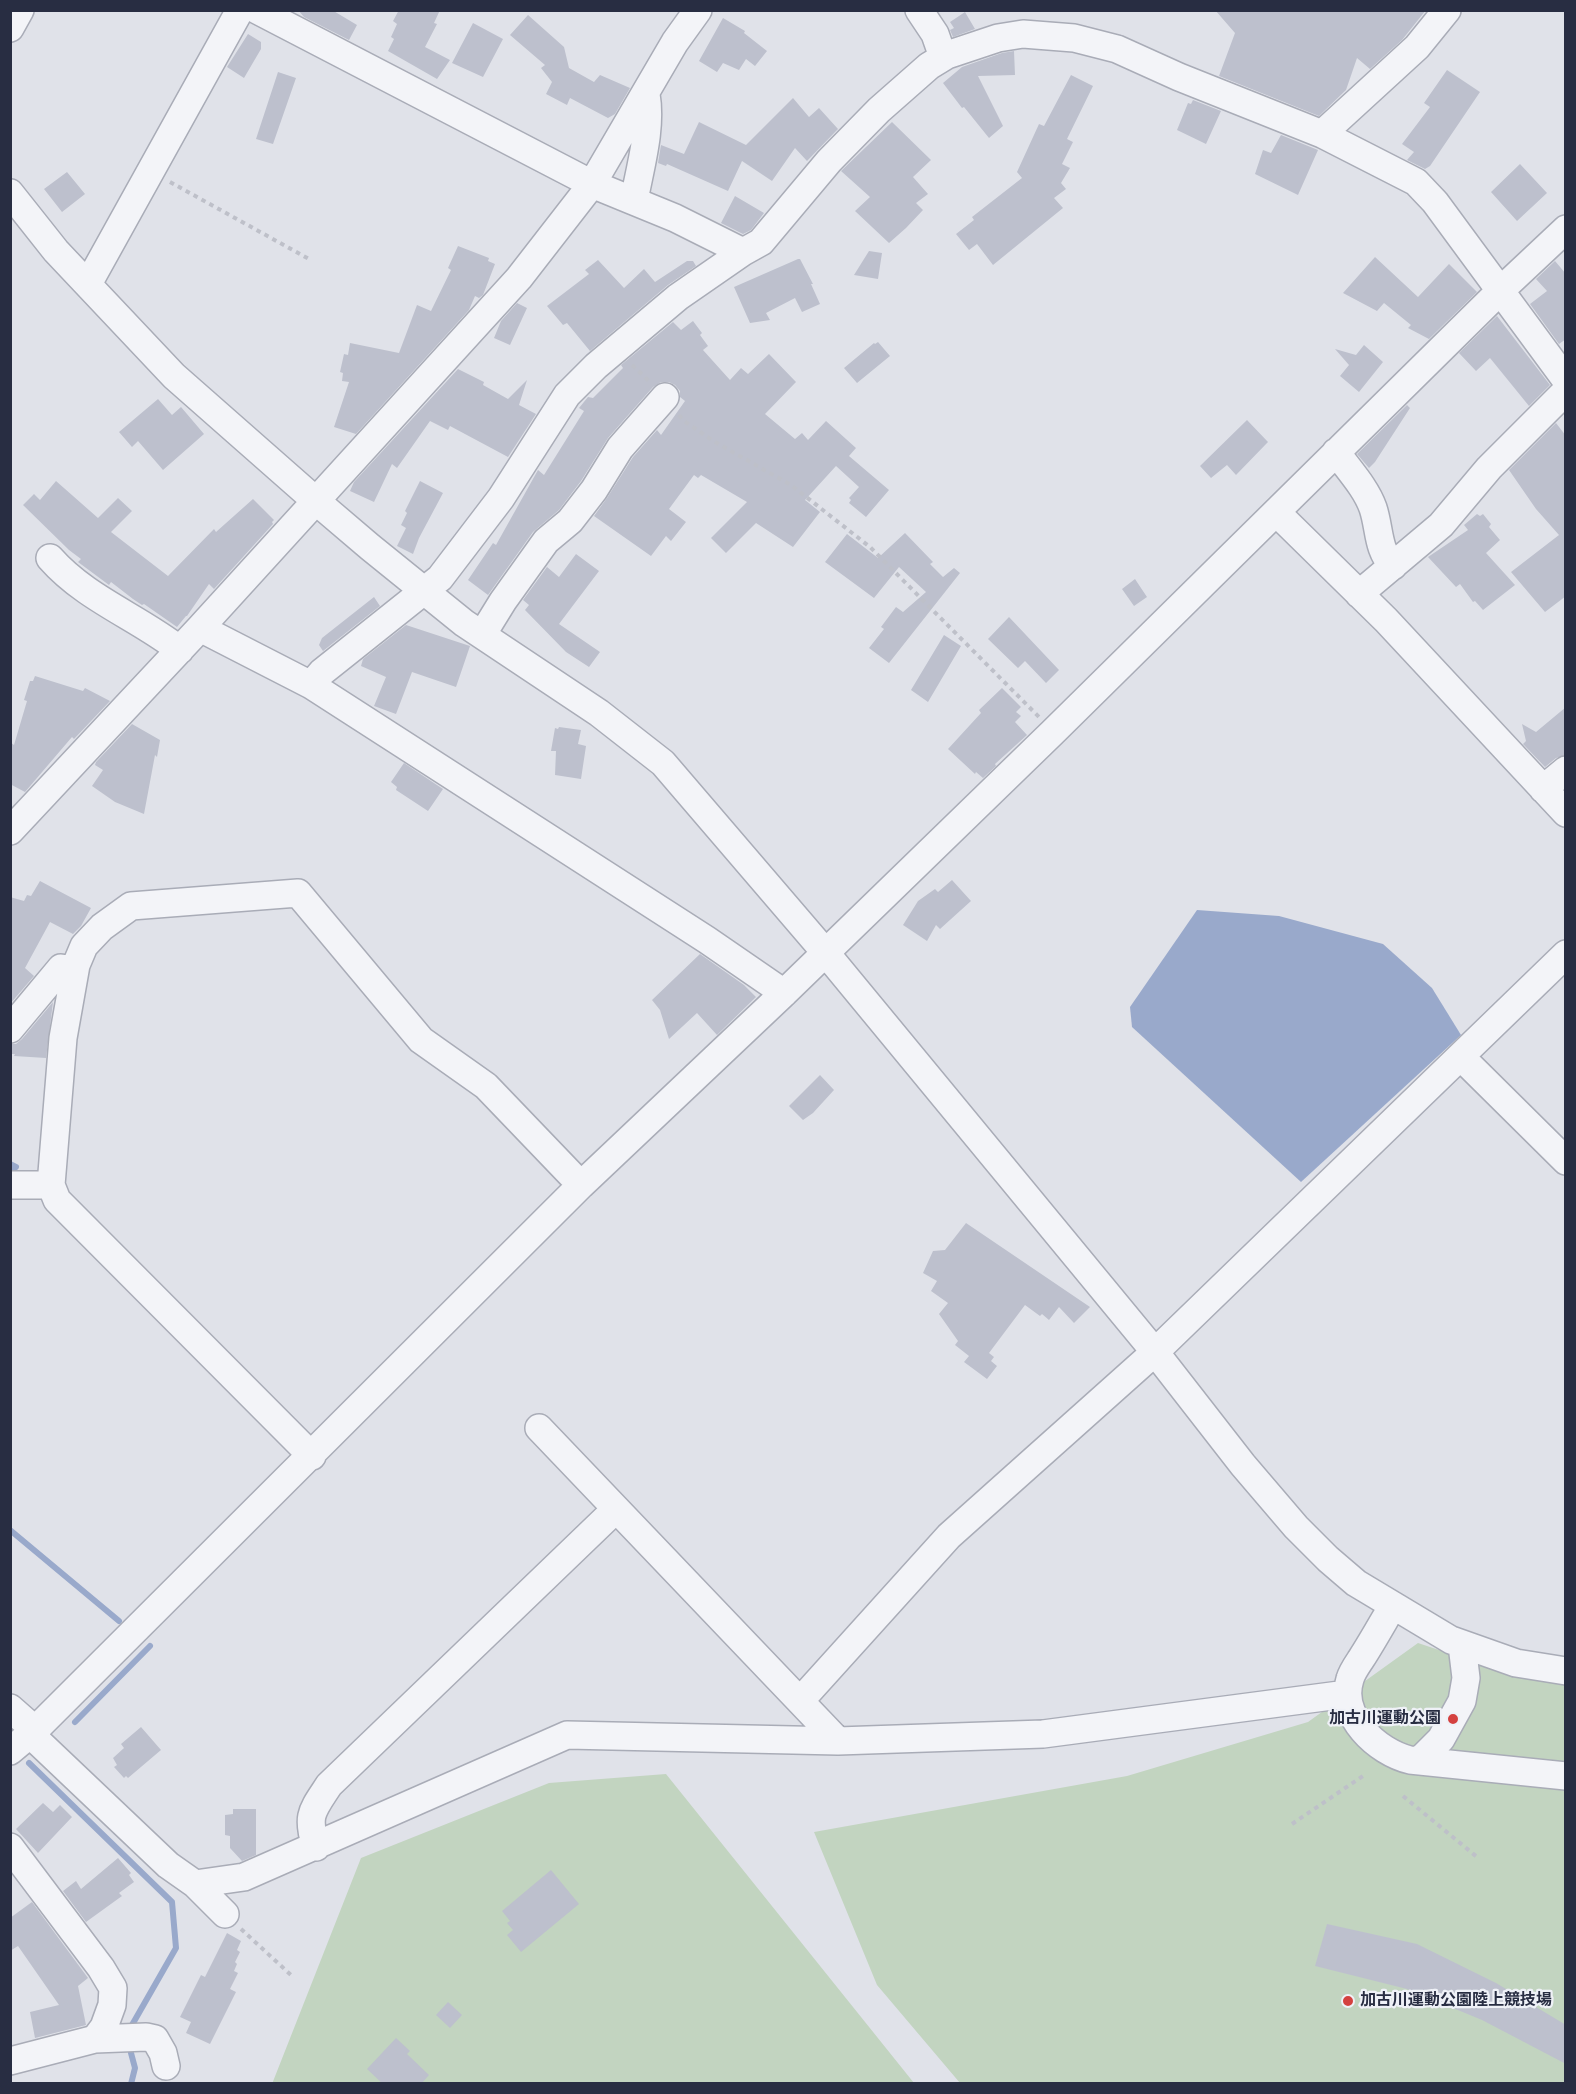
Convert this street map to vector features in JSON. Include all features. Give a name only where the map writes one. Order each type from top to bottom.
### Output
[{"type":"street","points":[[10,28],[20,10]]},
{"type":"street","points":[[88,284],[240,10]]},
{"type":"street","points":[[10,831],[180,650],[519,278],[592,184],[675,42],[698,10]]},
{"type":"street","points":[[920,10],[935,34],[943,57]]},
{"type":"street","points":[[1322,134],[1417,47],[1447,10]]},
{"type":"street","points":[[267,12],[592,184],[709,234],[743,252]]},
{"type":"street","points":[[311,685],[322,672],[440,578],[501,498],[567,395],[678,297],[761,242],[829,161],[879,110],[929,66],[943,57],[998,38],[1023,34],[1074,38],[1117,49],[1179,77],[1322,134],[1416,182],[1435,202],[1566,380]]},
{"type":"street","points":[[634,201],[647,126],[646,93]]},
{"type":"street","points":[[10,193],[56,251],[174,376],[316,501],[424,592],[482,635],[599,713],[663,763],[825,952],[1155,1352],[1243,1465],[1296,1527],[1356,1584],[1392,1607],[1462,1645],[1516,1663],[1566,1671]]},
{"type":"street","points":[[25,1738],[312,1456],[581,1185],[784,993],[1053,732],[1501,290],[1566,229]]},
{"type":"street","points":[[1359,594],[1441,525],[1489,468],[1566,391]]},
{"type":"street","points":[[482,635],[503,601],[546,542],[570,521],[594,490],[620,448],[665,397]]},
{"type":"street","points":[[1336,452],[1366,494],[1373,509],[1384,556],[1394,566]]},
{"type":"street","points":[[1276,512],[1359,594],[1566,813]]},
{"type":"street","points":[[50,558],[64,574],[84,590],[180,650]]},
{"type":"street","points":[[200,628],[311,685],[707,940],[784,993]]},
{"type":"street","points":[[1543,789],[1566,770]]},
{"type":"street","points":[[312,1456],[57,1200],[51,1185],[63,1038],[75,970],[84,946],[102,927],[131,906],[298,893],[421,1040],[486,1086],[581,1185]]},
{"type":"street","points":[[800,1701],[949,1536],[1155,1352],[1566,954]]},
{"type":"street","points":[[10,1029],[61,968],[75,970]]},
{"type":"street","points":[[1461,1057],[1566,1161]]},
{"type":"street","points":[[10,1185],[51,1185]]},
{"type":"street","points":[[539,1428],[838,1741]]},
{"type":"street","points":[[316,1847],[310,1829],[311,1812],[329,1785],[616,1509]]},
{"type":"street","points":[[1392,1607],[1350,1678],[1347,1694],[1354,1718],[1368,1736],[1398,1757],[1566,1776]]},
{"type":"street","points":[[1419,1761],[1441,1739],[1462,1701],[1466,1678],[1462,1645]]},
{"type":"street","points":[[195,1884],[244,1877],[567,1735],[838,1741],[1043,1734],[1347,1694]]},
{"type":"street","points":[[10,1708],[25,1738],[168,1864],[195,1884],[225,1914]]},
{"type":"street","points":[[10,1847],[113,1988],[112,2005],[104,2026],[94,2039]]},
{"type":"street","points":[[10,2061],[94,2039],[146,2037],[163,2038],[166,2066]]},
{"type":"path","points":[[150,172],[309,259]]},
{"type":"path","points":[[618,348],[665,397],[684,421],[715,442],[791,485],[870,547],[1053,732]]},
{"type":"path","points":[[1292,1824],[1363,1776]]},
{"type":"path","points":[[1403,1796],[1477,1857]]},
{"type":"path","points":[[225,1914],[291,1976]]},
{"type":"green space","name":"加古川運動公園陸上競技場","points":[[1418,1643],[1490,1667],[1565,1682],[1565,2083],[960,2083],[877,1985],[814,1832],[1127,1776],[1308,1722]]},
{"type":"green space","points":[[666,1774],[914,2083],[272,2084],[361,1858],[549,1783]]},
{"type":"water","points":[[1197,910],[1279,916],[1383,944],[1432,988],[1461,1035],[1301,1182],[1132,1027],[1130,1007]]},
{"type":"building","points":[[298,10],[332,10],[357,25],[349,40],[304,17]]},
{"type":"building","points":[[399,10],[440,10],[434,23],[437,24],[425,47],[450,60],[437,79],[388,51],[394,39],[391,37],[397,24],[393,21]]},
{"type":"building","points":[[1215,10],[1426,10],[1402,40],[1370,69],[1357,58],[1346,90],[1319,116],[1219,76],[1235,33]]},
{"type":"building","points":[[965,12],[975,29],[953,37],[950,30],[954,28],[950,22]]},
{"type":"building","points":[[528,15],[564,47],[569,68],[594,82],[600,75],[630,88],[615,114],[608,118],[570,98],[567,105],[546,94],[552,82],[541,68],[545,65],[510,35]]},
{"type":"building","points":[[723,18],[745,31],[744,33],[767,51],[755,66],[746,59],[739,70],[723,63],[717,72],[699,61]]},
{"type":"building","points":[[473,23],[503,39],[483,77],[452,63]]},
{"type":"building","points":[[248,34],[261,42],[261,49],[244,78],[227,67]]},
{"type":"building","points":[[1014,51],[1015,75],[978,76],[1003,126],[989,138],[943,83],[962,67]]},
{"type":"building","points":[[1447,70],[1480,92],[1430,166],[1425,169],[1407,160],[1414,152],[1402,144],[1430,107],[1424,103]]},
{"type":"building","points":[[278,72],[296,78],[273,144],[256,139]]},
{"type":"building","points":[[1071,75],[1093,86],[1067,139],[1073,142],[1062,164],[1070,168],[1061,183],[1066,189],[1054,198],[1063,208],[993,265],[977,244],[969,250],[956,234],[974,220],[972,217],[1022,178],[1017,172],[1039,124],[1044,126]]},
{"type":"building","points":[[793,98],[809,117],[819,108],[838,129],[807,161],[795,148],[772,181],[742,161],[728,191],[667,164],[666,166],[658,163],[661,145],[684,154],[699,122],[746,145]]},
{"type":"building","points":[[1193,100],[1221,111],[1206,144],[1177,130],[1188,103],[1191,104]]},
{"type":"building","points":[[892,122],[931,160],[913,177],[928,194],[916,203],[923,210],[889,243],[855,211],[870,197],[841,171]]},
{"type":"building","points":[[1281,135],[1318,150],[1298,195],[1255,174],[1263,150],[1271,153]]},
{"type":"building","points":[[1520,164],[1547,193],[1517,221],[1491,192]]},
{"type":"building","points":[[67,172],[85,194],[62,212],[44,189]]},
{"type":"building","points":[[735,196],[764,213],[751,230],[743,234],[721,223]]},
{"type":"building","points":[[458,246],[489,258],[488,261],[495,264],[483,295],[479,298],[475,296],[469,310],[356,434],[334,427],[349,382],[342,381],[343,373],[340,372],[344,354],[348,355],[350,343],[399,353],[417,305],[431,311],[451,270],[448,268]]},
{"type":"building","points":[[869,251],[882,253],[878,279],[854,275]]},
{"type":"building","points":[[1375,257],[1418,297],[1449,264],[1477,292],[1429,339],[1408,328],[1411,325],[1384,303],[1377,311],[1343,293]]},
{"type":"building","points":[[798,259],[813,284],[811,284],[820,304],[802,312],[795,298],[766,313],[770,320],[750,323],[734,287]]},
{"type":"building","points":[[598,260],[624,288],[644,269],[655,282],[687,261],[693,261],[696,266],[668,285],[590,351],[567,323],[563,325],[547,306],[589,274],[585,270]]},
{"type":"building","points":[[1555,261],[1566,274],[1566,339],[1559,344],[1530,304],[1547,291],[1536,279]]},
{"type":"building","points":[[517,303],[527,308],[510,345],[494,338],[501,321]]},
{"type":"building","points":[[1497,316],[1550,385],[1529,406],[1490,358],[1476,371],[1459,353]]},
{"type":"building","points":[[693,321],[708,346],[703,350],[730,380],[741,368],[748,374],[769,354],[796,382],[765,414],[795,439],[802,433],[808,440],[826,421],[856,448],[849,456],[889,490],[866,517],[849,503],[851,500],[849,498],[859,487],[836,466],[805,500],[820,512],[793,547],[756,523],[726,553],[711,538],[747,502],[701,475],[698,478],[694,475],[669,509],[686,522],[671,541],[666,536],[651,556],[594,516],[633,457],[657,430],[661,435],[685,401],[680,397],[680,391],[675,385],[661,382],[653,387],[608,438],[581,481],[559,510],[533,532],[488,595],[468,580],[493,543],[496,545],[538,470],[544,475],[584,411],[579,408],[588,397],[593,398],[623,368],[621,365],[673,322],[681,330]]},
{"type":"building","points":[[878,342],[890,356],[857,383],[844,368]]},
{"type":"building","points":[[1364,345],[1383,362],[1359,392],[1340,376],[1349,365],[1335,349],[1356,355]]},
{"type":"building","points":[[458,369],[484,382],[483,385],[508,399],[527,380],[519,405],[536,414],[508,457],[450,426],[448,430],[430,421],[397,468],[392,464],[374,502],[350,491],[354,482]]},
{"type":"building","points":[[158,399],[172,415],[181,407],[204,434],[163,470],[138,441],[132,447],[119,432]]},
{"type":"building","points":[[1407,405],[1410,408],[1369,468],[1357,454]]},
{"type":"building","points":[[1247,420],[1268,442],[1236,475],[1227,465],[1211,478],[1200,466]]},
{"type":"building","points":[[1556,423],[1566,436],[1566,596],[1545,612],[1511,572],[1559,535],[1536,509],[1509,470]]},
{"type":"building","points":[[56,481],[98,518],[118,498],[132,511],[111,532],[168,576],[214,529],[216,532],[253,499],[274,520],[273,524],[214,589],[209,584],[177,627],[111,582],[109,585],[78,562],[81,559],[23,505],[34,494],[40,500]]},
{"type":"building","points":[[420,481],[443,493],[413,554],[397,546],[406,528],[401,525],[407,513],[405,511]]},
{"type":"building","points":[[1477,514],[1480,516],[1483,514],[1491,524],[1489,527],[1500,540],[1486,553],[1515,585],[1483,610],[1475,601],[1473,602],[1460,584],[1456,587],[1428,557],[1468,530],[1464,525]]},
{"type":"building","points":[[905,533],[933,562],[930,564],[943,577],[954,568],[960,573],[889,663],[869,648],[884,629],[881,627],[896,607],[903,612],[926,592],[899,567],[874,598],[825,562],[847,534],[878,558]]},
{"type":"building","points":[[576,554],[599,571],[559,624],[600,652],[589,667],[566,652],[525,610],[529,605],[523,600],[547,567],[559,577]]},
{"type":"building","points":[[1135,579],[1147,597],[1134,606],[1122,589]]},
{"type":"building","points":[[374,597],[380,606],[323,651],[319,645],[322,638]]},
{"type":"building","points":[[1009,617],[1059,670],[1046,683],[1025,661],[1018,668],[988,639]]},
{"type":"building","points":[[406,625],[470,646],[456,687],[412,672],[396,714],[374,706],[386,677],[361,666],[363,659]]},
{"type":"building","points":[[944,635],[961,646],[928,702],[911,690]]},
{"type":"building","points":[[35,676],[83,691],[85,688],[110,701],[74,739],[72,737],[25,792],[10,784],[10,742],[14,745],[27,701],[24,700],[30,681],[33,681]]},
{"type":"building","points":[[1002,688],[1021,707],[1016,712],[1021,716],[1015,722],[1027,735],[983,778],[976,772],[975,774],[948,749],[981,713],[979,710]]},
{"type":"building","points":[[1566,707],[1566,755],[1556,758],[1545,767],[1523,744],[1526,741],[1522,724],[1536,732]]},
{"type":"building","points":[[132,724],[160,740],[144,814],[115,802],[92,786],[103,770],[95,765],[96,762]]},
{"type":"building","points":[[555,728],[581,730],[578,744],[586,746],[581,779],[555,775],[556,751],[551,751]]},
{"type":"building","points":[[404,763],[443,789],[428,811],[396,790],[397,787],[391,782]]},
{"type":"building","points":[[952,880],[971,901],[940,929],[936,925],[927,941],[903,925],[918,901],[935,889],[938,892]]},
{"type":"building","points":[[40,881],[91,908],[81,926],[73,934],[50,922],[25,968],[34,976],[10,1004],[10,897],[24,901],[27,895],[31,896]]},
{"type":"building","points":[[700,954],[744,985],[756,997],[717,1035],[697,1013],[669,1039],[660,1010],[652,1000]]},
{"type":"building","points":[[53,1002],[46,1058],[10,1054],[10,1044],[16,1044],[22,1039]]},
{"type":"building","points":[[820,1075],[834,1090],[813,1113],[803,1120],[789,1106]]},
{"type":"building","points":[[966,1223],[1090,1307],[1074,1323],[1059,1307],[1049,1320],[1025,1305],[989,1353],[994,1357],[991,1361],[997,1366],[987,1379],[964,1362],[969,1356],[955,1345],[958,1341],[939,1314],[948,1303],[931,1291],[937,1281],[923,1273],[933,1251],[945,1250]]},
{"type":"building","points":[[141,1727],[161,1750],[128,1778],[126,1776],[124,1778],[114,1767],[117,1765],[113,1758],[124,1748],[121,1744]]},
{"type":"building","points":[[43,1803],[53,1812],[60,1805],[72,1817],[38,1853],[16,1829]]},
{"type":"building","points":[[233,1809],[256,1809],[256,1855],[242,1861],[230,1848],[230,1836],[225,1835],[225,1815],[233,1814]]},
{"type":"building","points":[[118,1858],[131,1873],[129,1875],[134,1882],[119,1893],[122,1896],[86,1922],[63,1891],[76,1881],[81,1889]]},
{"type":"building","points":[[551,1870],[579,1904],[521,1952],[507,1935],[513,1930],[507,1923],[510,1921],[502,1911]]},
{"type":"building","points":[[32,1902],[88,1978],[78,1986],[86,2025],[35,2038],[30,2012],[59,2005],[18,1946],[10,1951],[10,1918]]},
{"type":"building","points":[[1327,1924],[1417,1944],[1496,1983],[1566,2025],[1566,2064],[1482,2020],[1407,1989],[1315,1966]]},
{"type":"building","points":[[227,1933],[241,1941],[237,1950],[240,1952],[234,1971],[238,1973],[230,1989],[236,1992],[210,2044],[186,2033],[191,2022],[180,2017],[201,1975],[205,1977]]},
{"type":"building","points":[[448,2002],[462,2015],[450,2028],[436,2015]]},
{"type":"building","points":[[396,2038],[410,2051],[407,2054],[429,2075],[421,2084],[383,2084],[367,2069]]},
{"type":"waterway","points":[[10,1164],[16,1167],[10,1172]]},
{"type":"waterway","points":[[10,1530],[119,1621]]},
{"type":"waterway","points":[[75,1722],[150,1646]]},
{"type":"waterway","points":[[29,1763],[172,1902],[176,1948],[132,2025]]},
{"type":"waterway","points":[[131,2053],[135,2068],[131,2084]]},
{"type":"place","name":"加古川運動公園","points":[[1453,1719]]},
{"type":"place","name":"加古川運動公園陸上競技場","points":[[1348,2001]]}]
